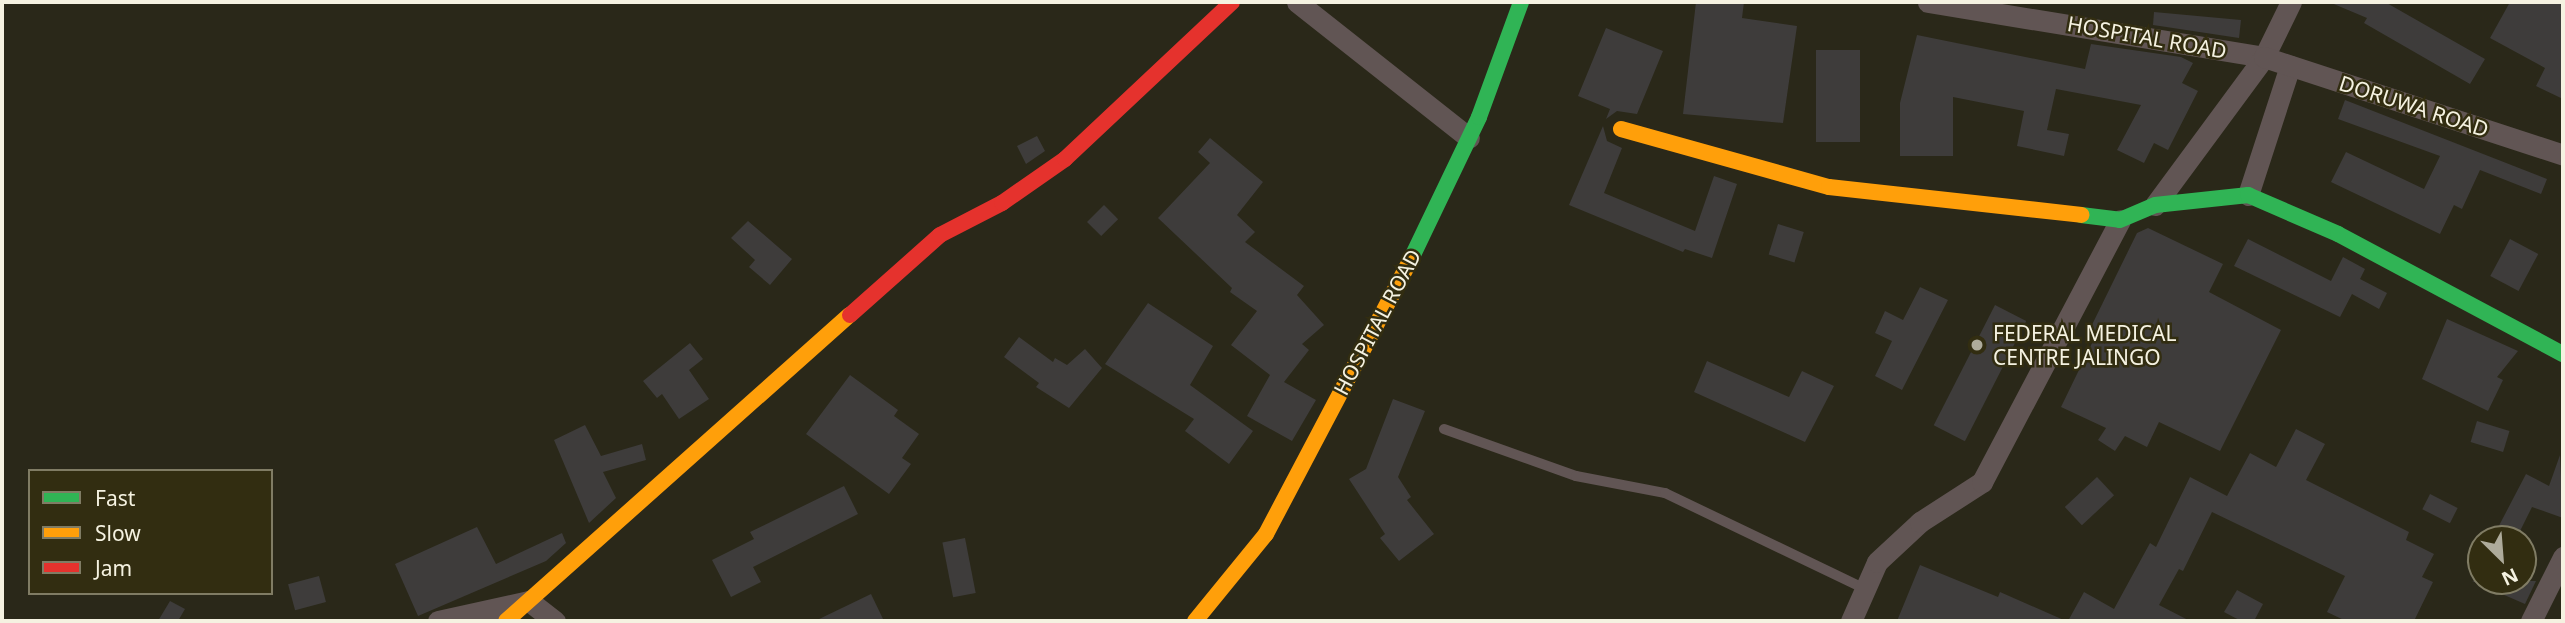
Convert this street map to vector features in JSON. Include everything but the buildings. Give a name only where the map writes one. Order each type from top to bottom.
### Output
[{"type":"street","points":[[506,621],[940,235],[1002,203],[1065,159],[1232,2]]},
{"type":"street","points":[[1297,2],[1469,138]]},
{"type":"street","name":"HOSPITAL ROAD","points":[[1195,621],[1266,534],[1427,229],[1469,138],[1521,2]]},
{"type":"street","name":"HOSPITAL ROAD","points":[[1928,2],[2264,57]]},
{"type":"street","points":[[2155,205],[2264,57],[2291,2]]},
{"type":"street","name":"DORUWA ROAD","points":[[2264,57],[2563,155]]},
{"type":"street","points":[[2248,195],[2291,66]]},
{"type":"street","points":[[1620,129],[1829,187],[1961,198],[2120,220],[2155,205],[2248,195],[2339,233],[2563,354]]},
{"type":"street","points":[[1851,621],[1877,562],[1903,538],[1982,482],[2120,220]]},
{"type":"street","points":[[2531,621],[2563,557]]},
{"type":"street","points":[[438,621],[529,601],[555,621]]},
{"type":"lane","points":[[1444,429],[1576,476],[1665,493],[1865,589]]},
{"type":"traffic: fast","points":[[1412,257],[1479,117],[1521,2]]},
{"type":"traffic: fast","points":[[2081,215],[2120,220],[2155,205],[2248,195],[2338,234],[2563,354]]},
{"type":"traffic: slow","points":[[1621,129],[1829,187],[2081,215]]},
{"type":"traffic: slow","points":[[1195,621],[1266,534],[1412,257]]},
{"type":"traffic: slow","points":[[506,621],[850,315]]},
{"type":"traffic: jam","points":[[850,315],[940,235],[1002,203],[1065,159],[1232,2]]},
{"type":"place","name":"FEDERAL MEDICAL CENTRE JALINGO","points":[[1977,345]]}]
